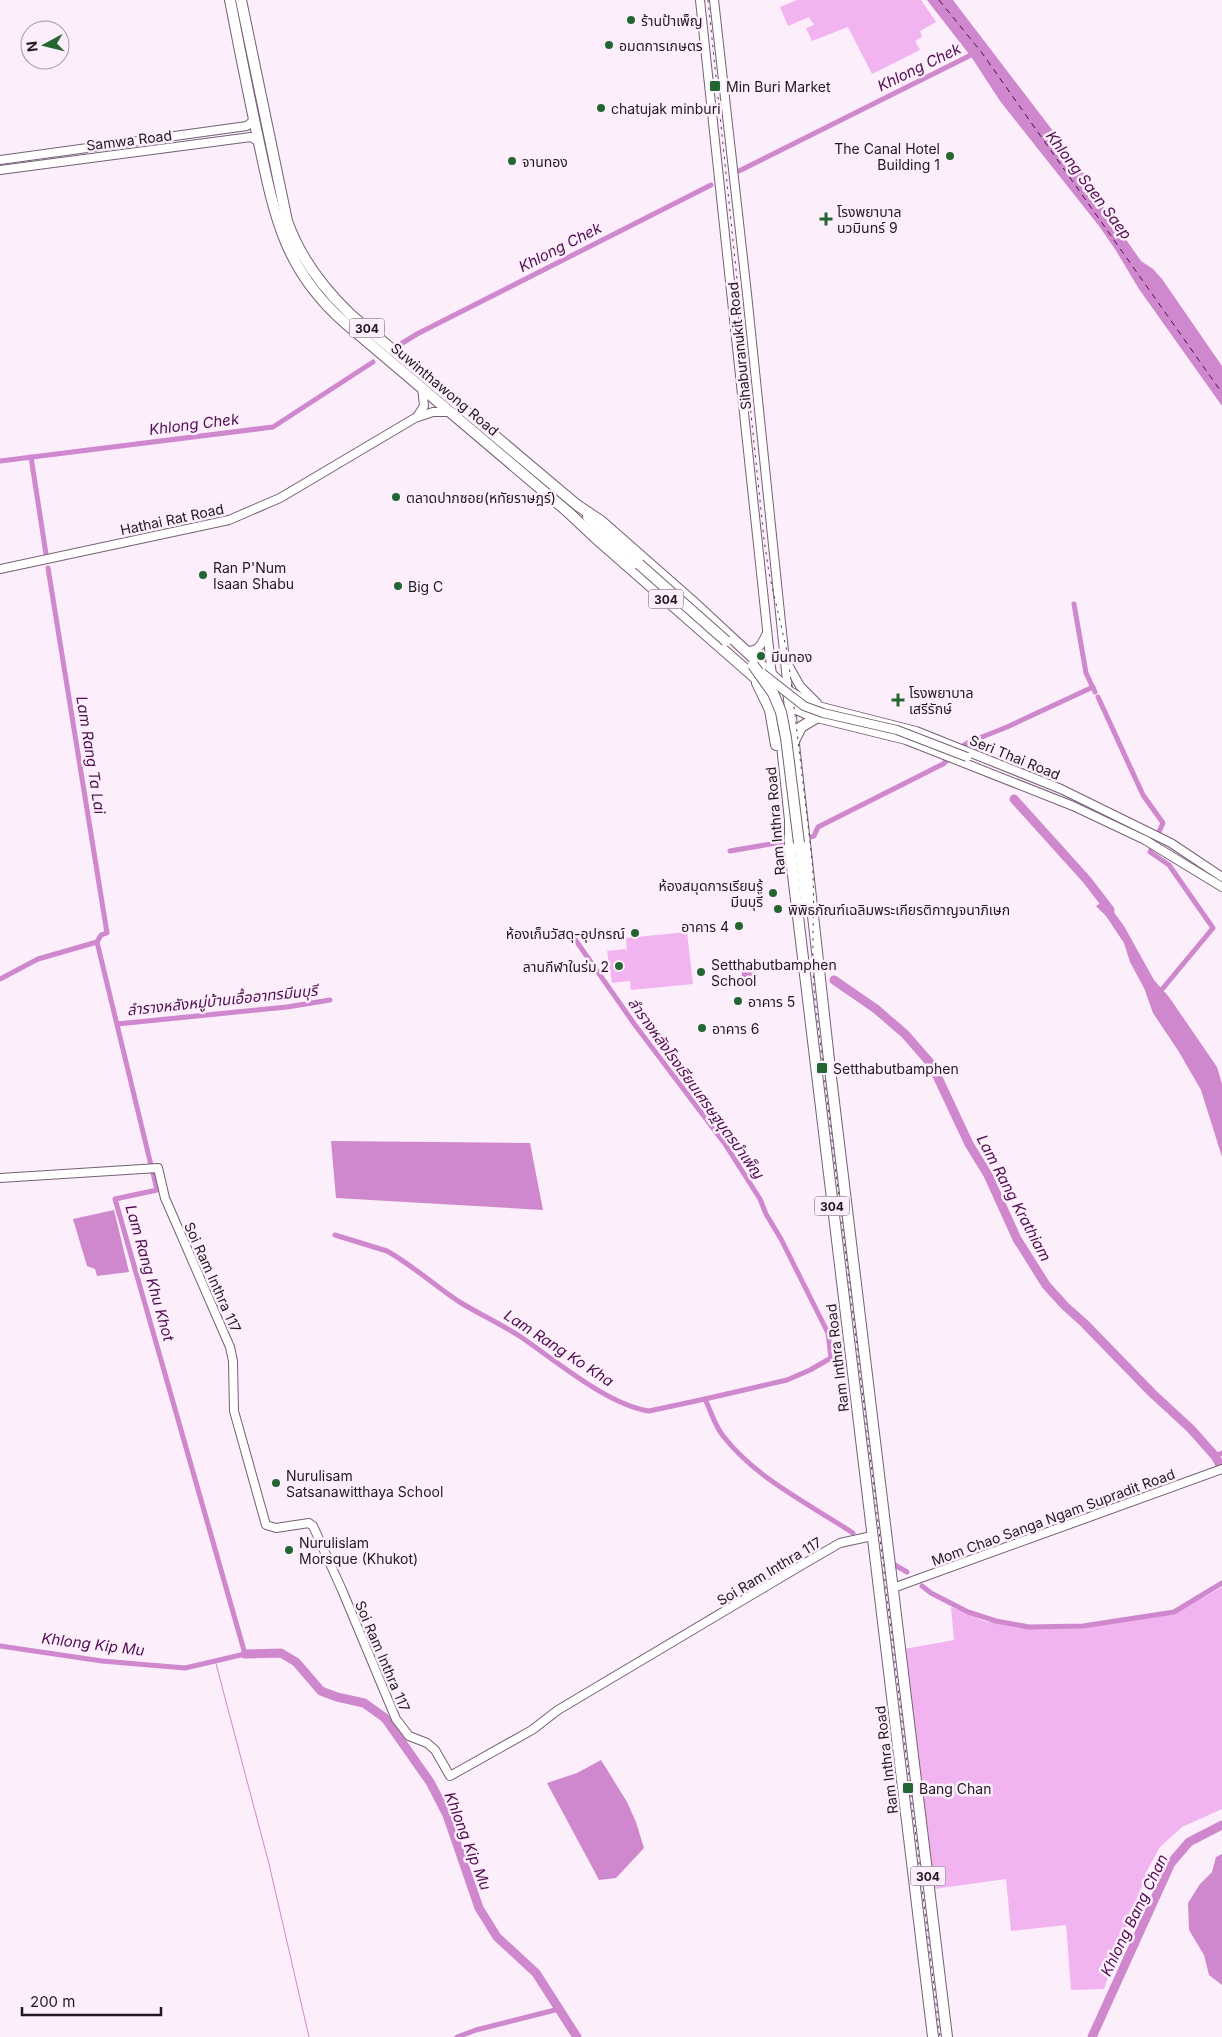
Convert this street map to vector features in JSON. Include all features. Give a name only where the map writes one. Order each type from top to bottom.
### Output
[{"type":"highway","points":[[229,0],[240,6]]},
{"type":"highway","name":"Suwinthawong Road","points":[[240,6],[254,120],[259,142],[280,230],[302,276],[335,315],[568,512],[712,640],[749,660],[788,690]]},
{"type":"highway","name":"Suwinthawong Road","points":[[240,6],[288,220],[300,251],[310,269],[323,286],[350,314],[577,505],[608,528],[719,626],[749,660],[754,677],[790,707]]},
{"type":"highway","points":[[577,505],[600,531],[749,660],[773,693],[781,712],[786,738],[795,846]]},
{"type":"highway","points":[[712,640],[717,642],[721,639],[719,626]]},
{"type":"highway","name":"Ram Inthra Road","points":[[772,676],[795,846],[872,1536],[933,2037]]},
{"type":"highway","points":[[754,677],[768,705],[774,725],[795,846],[816,941]]},
{"type":"highway","name":"Ram Inthra Road","points":[[788,690],[816,941],[947,2037]]},
{"type":"highway","points":[[794,741],[801,727],[816,718]]},
{"type":"highway","points":[[786,782],[799,780]]},
{"type":"highway","points":[[894,1714],[908,1712]]},
{"type":"main road","name":"Sihaburanukit Road","points":[[700,0],[772,676]]},
{"type":"main road","name":"Sihaburanukit Road","points":[[714,0],[788,690]]},
{"type":"main road","name":"Samwa Road","points":[[0,160],[247,126],[254,120]]},
{"type":"main road","name":"Samwa Road","points":[[0,170],[252,137],[259,142]]},
{"type":"main road","points":[[731,297],[747,294]]},
{"type":"main road","points":[[415,418],[424,406],[422,387]]},
{"type":"main road","name":"Hathai Rat Road","points":[[0,569],[229,520],[280,498],[415,418],[433,412],[451,412]]},
{"type":"main road","points":[[748,462],[763,460]]},
{"type":"main road","points":[[767,633],[762,644],[753,651],[749,660],[804,706],[823,713],[904,732],[970,755],[1049,790],[1078,797],[1161,838],[1222,876]]},
{"type":"main road","points":[[784,656],[800,686],[822,708]]},
{"type":"main road","name":"Seri Thai Road","points":[[788,690],[807,702],[822,708],[909,728],[954,746],[970,755]]},
{"type":"main road","name":"Seri Thai Road","points":[[790,707],[816,718],[882,734],[937,752],[1073,806],[1157,846],[1222,887]]},
{"type":"main road","points":[[882,734],[882,727],[886,723]]},
{"type":"main road","name":"Soi Ram Inthra 117","points":[[0,1178],[153,1168],[230,1347],[233,1361],[234,1411],[266,1525],[276,1528],[309,1523],[313,1526],[396,1720],[409,1736],[428,1743],[435,1750],[450,1776],[532,1730],[558,1710],[815,1557],[848,1540],[872,1536]]},
{"type":"main road","name":"Mom Chao Sanga Ngam Supradit Road","points":[[893,1588],[1219,1470]]},
{"type":"shaded area","points":[[797,0],[921,0],[936,22],[920,31],[922,37],[915,41],[920,50],[872,74],[848,27],[812,41],[806,28],[814,25],[809,17],[788,26],[780,7]]},
{"type":"shaded area","points":[[687,932],[693,984],[631,990],[630,981],[612,983],[607,951],[626,949],[627,953],[626,938]]},
{"type":"shaded area","points":[[1222,1587],[1222,1809],[1182,1827],[1160,1847],[1148,1869],[1104,1989],[1071,1990],[1066,1925],[1011,1931],[1006,1879],[934,1889],[904,1649],[954,1640],[951,1607],[984,1621],[1032,1629],[1083,1628],[1174,1614]]},
{"type":"water","name":"Khlong Saen Saep","points":[[927,0],[953,0],[1079,165],[1097,198],[1141,261],[1153,269],[1162,279],[1222,366],[1222,406],[1139,289],[1099,226],[1000,101],[972,58]]},
{"type":"water","points":[[1105,900],[1124,926],[1154,980],[1169,997],[1217,1067],[1222,1084],[1222,1157],[1201,1090],[1153,1013],[1144,988],[1130,962],[1124,943],[1106,916],[1096,906]]},
{"type":"water","points":[[754,964],[756,985],[743,986],[741,965]]},
{"type":"water","points":[[331,1141],[530,1143],[543,1210],[336,1198]]},
{"type":"water","points":[[114,1210],[129,1272],[97,1276],[95,1269],[87,1266],[73,1219]]},
{"type":"water","points":[[601,1760],[627,1802],[636,1822],[644,1848],[616,1878],[599,1880],[547,1783],[577,1773]]},
{"type":"water","points":[[1222,1854],[1222,1985],[1209,1975],[1204,1955],[1189,1930],[1188,1903],[1200,1884],[1212,1872],[1216,1857]]},
{"type":"waterway","name":"Khlong Chek","points":[[739,171],[975,53]]},
{"type":"waterway","name":"Khlong Chek","points":[[396,347],[417,334],[711,185]]},
{"type":"waterway","name":"Khlong Chek","points":[[0,461],[273,427],[373,362]]},
{"type":"waterway","name":"Lam Rang Ta Lai","points":[[31,457],[46,554]]},
{"type":"waterway","name":"Lam Rang Ta Lai","points":[[48,568],[107,933],[101,935],[97,942]]},
{"type":"waterway","points":[[1074,604],[1086,673],[1095,692]]},
{"type":"waterway","points":[[959,749],[967,743],[1007,727],[1093,687]]},
{"type":"waterway","points":[[1098,697],[1143,795],[1163,823],[1150,852],[1169,865],[1213,928],[1159,993]]},
{"type":"waterway","points":[[976,739],[981,748]]},
{"type":"waterway","points":[[811,837],[814,836],[818,827],[943,764],[951,757]]},
{"type":"waterway","points":[[1014,799],[1087,880],[1110,910]]},
{"type":"waterway","points":[[730,851],[782,842]]},
{"type":"waterway","name":"ลำรางหลังโรงเรียนเศรษฐบุตรบำเพ็ญ","points":[[572,935],[635,1025],[725,1144],[760,1199],[828,1333],[831,1358],[810,1370],[787,1380],[705,1399]]},
{"type":"waterway","name":"Lam Rang Khu Khot","points":[[0,979],[38,959],[97,942],[157,1190],[115,1199],[245,1654],[185,1668],[102,1661],[0,1646]]},
{"type":"waterway","name":"Lam Rang Krathiam","points":[[834,980],[876,1009],[905,1034],[932,1065],[969,1144],[988,1175],[1017,1239],[1046,1285],[1152,1393],[1191,1429],[1215,1456],[1222,1468]]},
{"type":"waterway","name":"ลำรางหลังหมู่บ้านเอื้ออาทรมีนบุรี","points":[[117,1024],[287,1007],[330,1000]]},
{"type":"waterway","name":"Lam Rang Ko Kha","points":[[335,1235],[387,1251],[458,1301],[521,1337],[583,1381],[617,1400],[649,1411],[705,1399],[721,1433],[752,1466],[784,1490],[853,1533]]},
{"type":"waterway","name":"Lam Rang Krathiam","points":[[1215,1456],[1222,1453]]},
{"type":"waterway","name":"Lam Rang Ko Kha","points":[[895,1565],[907,1572]]},
{"type":"waterway","name":"Lam Rang Ko Kha","points":[[922,1586],[931,1593],[968,1612],[996,1621],[1029,1627],[1083,1626],[1174,1612],[1222,1583]]},
{"type":"waterway","name":"Khlong Kip Mu","points":[[245,1654],[281,1653],[296,1662],[321,1691],[364,1703],[385,1718],[430,1782],[447,1815],[479,1908],[497,1937],[536,1973],[577,2037]]},
{"type":"waterway","points":[[215,1660],[269,1864],[309,2037]]},
{"type":"waterway","name":"Khlong Bang Chan","points":[[1092,2037],[1171,1863],[1189,1842],[1222,1825]]},
{"type":"waterway","points":[[457,2037],[476,2030],[559,2009]]},
{"type":"ferry route","points":[[939,0],[982,53],[1222,393]]},
{"type":"railway","points":[[708,0],[764,539],[769,573],[788,656],[812,859],[815,999],[940,2037]]},
{"type":"place","name":"ร้านป้าเพ็ญ","points":[[631,20]]},
{"type":"place","name":"อมตการเกษตร","points":[[609,45]]},
{"type":"place","name":"Min Buri Market","points":[[715,86]]},
{"type":"place","name":"chatujak minburi","points":[[601,108]]},
{"type":"place","name":"The Canal Hotel Building 1","points":[[950,156]]},
{"type":"place","name":"จานทอง","points":[[512,161]]},
{"type":"place","name":"โรงพยาบาล นวมินทร์ 9","points":[[826,219]]},
{"type":"place","name":"ตลาดปากซอย(หทัยราษฎร์)","points":[[396,497]]},
{"type":"place","name":"Ran P'Num Isaan Shabu","points":[[203,575]]},
{"type":"place","name":"Big C","points":[[398,586]]},
{"type":"place","name":"มีนทอง","points":[[761,656]]},
{"type":"place","name":"โรงพยาบาล เสรีรักษ์","points":[[898,700]]},
{"type":"place","name":"ห้องสมุดการเรียนรู้ มีนบุรี","points":[[773,893]]},
{"type":"place","name":"พิพิธภัณฑ์เฉลิมพระเกียรติกาญจนาภิเษก","points":[[778,909]]},
{"type":"place","name":"อาคาร 4","points":[[739,926]]},
{"type":"place","name":"ห้องเก็นวัสดุ-อุปกรณ์","points":[[635,933]]},
{"type":"place","name":"ลานกีฬาในร่ม 2","points":[[619,966]]},
{"type":"place","name":"Setthabutbamphen School","points":[[701,972]]},
{"type":"place","name":"อาคาร 5","points":[[738,1001]]},
{"type":"place","name":"อาคาร 6","points":[[702,1028]]},
{"type":"place","name":"Setthabutbamphen","points":[[822,1068]]},
{"type":"place","name":"Nurulisam Satsanawitthaya School","points":[[276,1483]]},
{"type":"place","name":"Nurulislam Morsque (Khukot)","points":[[289,1550]]},
{"type":"place","name":"Bang Chan","points":[[908,1788]]}]
